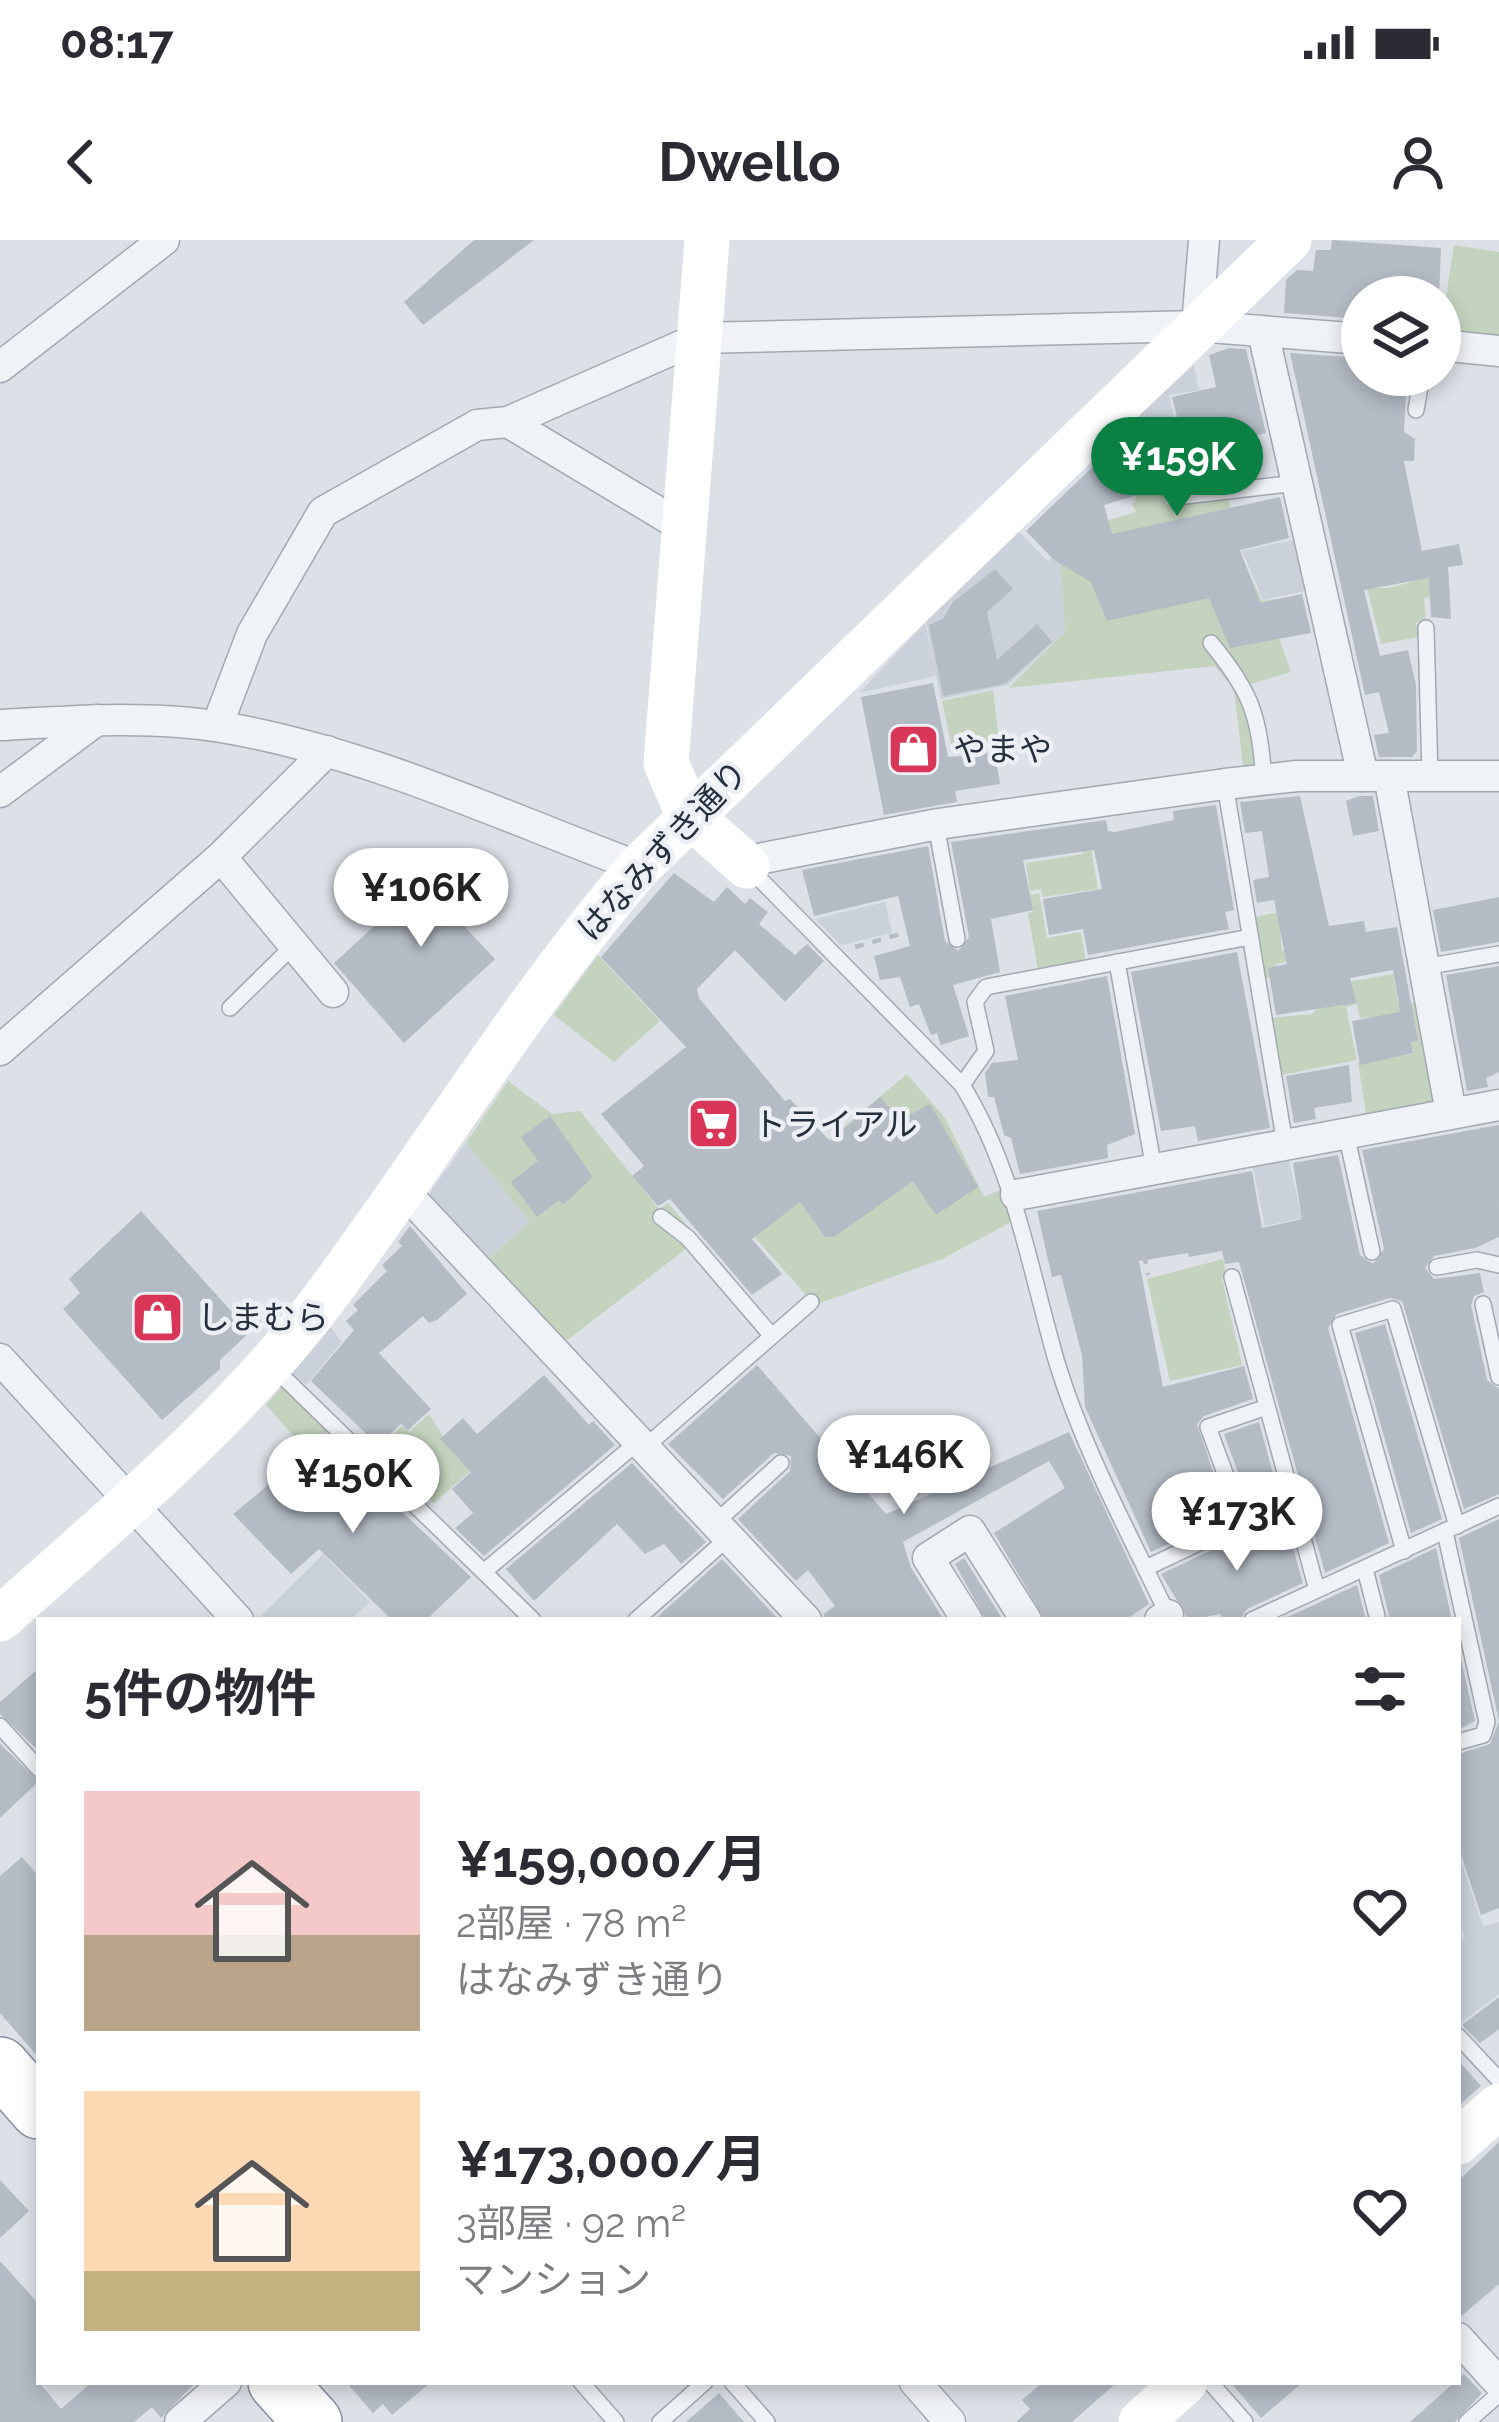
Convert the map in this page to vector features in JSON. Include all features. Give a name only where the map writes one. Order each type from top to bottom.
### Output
[{"type":"highway","points":[[0,2066],[36,2107]]},
{"type":"highway","points":[[0,2110],[36,2151]]},
{"type":"highway","points":[[241,2385],[274,2422]]},
{"type":"highway","points":[[280,2385],[313,2422]]},
{"type":"street","points":[[0,367],[164,240]]},
{"type":"street","points":[[707,240],[664,736],[672,785],[688,814],[747,866],[763,858],[936,825],[1225,784],[1499,776]]},
{"type":"street","points":[[1197,326],[1204,240]]},
{"type":"street","name":"はなみずき通り","points":[[0,1618],[130,1502],[269,1363],[402,1189],[575,940],[638,867],[1289,240]]},
{"type":"street","points":[[217,726],[252,634],[322,512],[477,425],[508,422],[699,338],[1197,326],[1341,338]]},
{"type":"street","points":[[1263,332],[1297,483],[1424,967],[1451,1113]]},
{"type":"street","points":[[1461,347],[1499,352]]},
{"type":"street","points":[[508,422],[682,527]]},
{"type":"street","points":[[0,792],[98,720]]},
{"type":"street","points":[[0,724],[98,720],[217,726],[327,751],[638,867]]},
{"type":"street","points":[[0,1050],[221,856],[327,751]]},
{"type":"street","points":[[221,856],[333,992]]},
{"type":"street","points":[[1016,1196],[1499,1105]]},
{"type":"street","points":[[402,1189],[803,1617]]},
{"type":"street","points":[[0,1359],[235,1617]]},
{"type":"street","points":[[965,1617],[928,1558],[970,1531],[1024,1617]]},
{"type":"street","points":[[1461,2139],[1499,2106]]},
{"type":"street","points":[[1461,2341],[1499,2384]]},
{"type":"street","points":[[180,2422],[223,2385]]},
{"type":"street","points":[[919,2385],[950,2422]]},
{"type":"street","points":[[1141,2422],[1183,2385]]},
{"type":"lane","points":[[1416,410],[1418,396]]},
{"type":"lane","points":[[1176,497],[1297,483]]},
{"type":"lane","points":[[1426,628],[1430,776]]},
{"type":"lane","points":[[1211,643],[1246,685],[1256,707],[1264,780]]},
{"type":"lane","points":[[1225,784],[1285,1144]]},
{"type":"lane","points":[[936,825],[957,939]]},
{"type":"lane","points":[[747,866],[962,1085],[1016,1196],[1078,1424],[1166,1617]]},
{"type":"lane","points":[[962,1085],[986,1051],[975,1001],[986,987],[1250,938]]},
{"type":"lane","points":[[230,1008],[294,945]]},
{"type":"lane","points":[[1424,967],[1499,954]]},
{"type":"lane","points":[[1117,962],[1142,1171]]},
{"type":"lane","points":[[1346,1133],[1372,1252]]},
{"type":"lane","points":[[661,1217],[688,1238],[771,1335]]},
{"type":"lane","points":[[1437,1267],[1477,1260],[1499,1265]]},
{"type":"lane","points":[[1232,1277],[1317,1590]]},
{"type":"lane","points":[[486,1570],[811,1302]]},
{"type":"lane","points":[[1483,1304],[1499,1377]]},
{"type":"lane","points":[[1403,1551],[1340,1325],[1394,1309],[1451,1529],[1487,1722],[1483,1735],[1461,1741]]},
{"type":"lane","points":[[269,1363],[530,1617]]},
{"type":"lane","points":[[1243,1522],[1208,1427],[1264,1408]]},
{"type":"lane","points":[[639,1617],[781,1463]]},
{"type":"lane","points":[[1146,1568],[1289,1500]]},
{"type":"lane","points":[[1258,1617],[1499,1506]]},
{"type":"lane","points":[[1365,1569],[1377,1617]]},
{"type":"lane","points":[[0,1726],[36,1766]]},
{"type":"lane","points":[[1461,2039],[1499,2080]]},
{"type":"lane","points":[[584,2385],[616,2422]]},
{"type":"lane","points":[[660,2422],[702,2385]]},
{"type":"lane","points":[[735,2385],[767,2422]]},
{"type":"lane","points":[[1213,2385],[1245,2422]]},
{"type":"lane","points":[[1467,2422],[1499,2394]]},
{"type":"path","points":[[832,953],[953,919]]},
{"type":"path","points":[[1142,1171],[1148,1275]]},
{"type":"path","points":[[1423,1206],[1499,1203]]},
{"type":"shaded area","points":[[1194,365],[1199,390],[1169,395],[1174,417],[1141,425],[1139,415]]},
{"type":"shaded area","points":[[1018,531],[1048,561],[1060,551],[1065,632],[1008,685],[941,699],[936,676],[859,693],[925,623],[934,665],[926,621]]},
{"type":"shaded area","points":[[1302,538],[1315,589],[1263,600],[1242,551]]},
{"type":"shaded area","points":[[885,902],[892,933],[841,945],[815,919]]},
{"type":"shaded area","points":[[466,1143],[530,1222],[484,1262],[430,1203],[430,1192]]},
{"type":"shaded area","points":[[1287,1152],[1302,1218],[1265,1226],[1251,1159]]},
{"type":"shaded area","points":[[330,1327],[342,1342],[306,1385],[292,1372]]},
{"type":"shaded area","points":[[331,1430],[361,1457],[353,1465],[361,1459],[392,1485],[383,1495],[341,1462],[327,1475],[321,1468],[328,1460],[313,1445]]},
{"type":"shaded area","points":[[323,1554],[370,1602],[353,1617],[260,1617]]},
{"type":"shaded area","points":[[1461,1861],[1483,1926],[1499,1922],[1499,1994],[1461,2023],[1461,1940],[1465,1938]]},
{"type":"green space","points":[[1454,245],[1499,252],[1499,342],[1461,337],[1461,276],[1449,276]]},
{"type":"green space","points":[[1149,478],[1153,492],[1165,493],[1166,504],[1228,496],[1241,556],[1262,601],[1276,599],[1283,632],[1278,635],[1291,672],[1251,684],[1274,770],[1244,773],[1234,690],[1215,666],[1008,688],[1065,632],[1060,551],[1088,526],[1136,512],[1132,504]]},
{"type":"green space","points":[[1448,571],[1450,595],[1424,598],[1426,620],[1416,623],[1419,637],[1381,644],[1367,588],[1390,588]]},
{"type":"green space","points":[[993,690],[1000,747],[953,753],[942,701]]},
{"type":"green space","points":[[1088,830],[1098,889],[1043,897],[1041,889],[1030,891],[1026,863],[1083,854],[1080,831]]},
{"type":"green space","points":[[1039,893],[1047,938],[1081,932],[1086,961],[1038,970],[1028,913],[1033,912],[1030,895]]},
{"type":"green space","points":[[1279,912],[1282,951],[1313,945],[1297,960],[1275,964],[1277,976],[1266,978],[1255,917]]},
{"type":"green space","points":[[598,955],[660,1021],[614,1062],[554,1015]]},
{"type":"green space","points":[[1393,974],[1398,1005],[1421,1002],[1439,1099],[1431,1109],[1367,1120],[1358,1062],[1413,1054],[1406,1016],[1372,1022],[1370,1017],[1360,1018],[1357,1004],[1346,1007],[1357,1060],[1282,1075],[1271,1018],[1312,1014],[1342,983]]},
{"type":"green space","points":[[907,1074],[945,1118],[984,1197],[1002,1189],[1013,1221],[942,1259],[815,1305],[737,1217]]},
{"type":"green space","points":[[508,1081],[552,1114],[580,1111],[659,1209],[668,1203],[699,1239],[562,1344],[484,1262],[530,1222],[466,1143]]},
{"type":"green space","points":[[1223,1259],[1227,1277],[1222,1279],[1242,1365],[1170,1381],[1147,1279]]},
{"type":"green space","points":[[282,1386],[330,1429],[305,1449],[266,1405]]},
{"type":"green space","points":[[429,1414],[455,1456],[481,1462],[434,1503],[377,1449],[402,1426],[409,1432]]},
{"type":"building","points":[[474,240],[534,240],[423,325],[404,302]]},
{"type":"building","points":[[1332,240],[1441,248],[1440,276],[1341,276],[1341,317],[1284,313],[1286,280],[1297,270],[1313,271],[1316,250],[1331,250]]},
{"type":"building","points":[[1229,348],[1246,349],[1266,433],[1214,445],[1220,470],[1104,505],[1112,534],[1280,497],[1289,538],[1240,550],[1260,603],[1302,594],[1311,633],[1230,648],[1209,598],[1107,621],[1091,582],[1054,560],[1026,531],[1133,428],[1177,417],[1172,397],[1216,387],[1209,355]]},
{"type":"building","points":[[1290,353],[1341,357],[1341,396],[1406,396],[1404,432],[1415,439],[1414,461],[1404,461],[1422,551],[1459,544],[1463,565],[1448,567],[1451,619],[1431,617],[1429,578],[1364,590],[1380,656],[1408,650],[1416,685],[1417,751],[1412,757],[1379,757],[1374,735],[1389,733],[1379,692],[1365,695]]},
{"type":"building","points":[[995,569],[1013,589],[987,612],[997,660],[1037,624],[1052,642],[1005,684],[943,696],[929,625],[943,619],[953,602]]},
{"type":"building","points":[[933,683],[948,757],[995,753],[1000,784],[955,791],[957,802],[884,815],[861,697]]},
{"type":"building","points":[[1300,796],[1329,926],[1364,921],[1366,932],[1397,927],[1418,1041],[1411,1042],[1413,1053],[1360,1065],[1352,1021],[1400,1012],[1393,970],[1350,978],[1356,1003],[1276,1015],[1268,968],[1287,964],[1274,900],[1257,903],[1253,880],[1269,877],[1262,831],[1245,833],[1240,802]]},
{"type":"building","points":[[1373,796],[1379,831],[1353,836],[1346,801]]},
{"type":"building","points":[[1216,805],[1234,910],[1225,912],[1229,929],[1088,955],[1083,929],[1049,935],[1043,899],[1102,889],[1094,850],[1023,860],[1033,910],[991,919],[1000,972],[953,985],[969,1036],[941,1045],[937,1033],[931,1035],[919,1004],[910,1007],[900,977],[880,980],[874,956],[910,946],[898,896],[814,916],[802,870],[928,846],[945,941],[958,951],[969,937],[951,842],[1106,820],[1108,831],[1115,832],[1174,820],[1173,811]]},
{"type":"building","points":[[453,854],[495,898],[464,926],[495,959],[404,1043],[334,963]]},
{"type":"building","points":[[674,873],[714,902],[727,887],[745,904],[750,898],[768,912],[759,924],[795,955],[807,944],[824,961],[785,1002],[735,950],[697,989],[699,998],[785,1101],[790,1099],[830,1141],[880,1097],[900,1120],[930,1104],[978,1187],[936,1215],[913,1181],[834,1237],[825,1237],[800,1202],[752,1239],[782,1274],[752,1295],[670,1199],[658,1206],[632,1176],[644,1166],[601,1114],[686,1047],[601,957]]},
{"type":"building","points":[[1499,897],[1499,942],[1441,952],[1433,910]]},
{"type":"building","points":[[1237,952],[1270,1128],[1198,1141],[1195,1126],[1161,1131],[1131,972]]},
{"type":"building","points":[[1499,966],[1499,1072],[1486,1078],[1488,1087],[1467,1091],[1446,975]]},
{"type":"building","points":[[1107,976],[1135,1134],[1107,1145],[1108,1158],[1020,1174],[994,1097],[988,1097],[985,1073],[992,1063],[1018,1060],[1005,996]]},
{"type":"building","points":[[1349,1065],[1352,1102],[1314,1108],[1316,1119],[1294,1123],[1286,1076]]},
{"type":"building","points":[[550,1116],[593,1177],[563,1205],[559,1200],[537,1217],[511,1182],[538,1161],[521,1137]]},
{"type":"building","points":[[1499,1125],[1499,1237],[1475,1248],[1434,1256],[1425,1268],[1434,1279],[1480,1273],[1484,1292],[1474,1296],[1471,1305],[1487,1380],[1499,1389],[1499,1494],[1464,1509],[1402,1301],[1390,1298],[1337,1314],[1328,1328],[1389,1543],[1325,1573],[1239,1262],[1225,1264],[1222,1251],[1139,1261],[1163,1387],[1244,1366],[1253,1399],[1204,1416],[1197,1424],[1228,1516],[1151,1552],[1085,1407],[1082,1355],[1061,1275],[1052,1277],[1037,1211],[1252,1171],[1262,1228],[1302,1219],[1293,1163],[1338,1155],[1360,1255],[1373,1264],[1384,1249],[1362,1150]]},
{"type":"building","points":[[141,1211],[250,1332],[220,1360],[220,1369],[162,1420],[63,1309],[80,1293],[69,1279]]},
{"type":"building","points":[[410,1226],[467,1294],[437,1320],[429,1323],[423,1316],[379,1353],[431,1409],[408,1430],[401,1424],[378,1445],[311,1381],[354,1330],[346,1321],[358,1310],[353,1305],[387,1271],[382,1265],[402,1246],[398,1242]]},
{"type":"building","points":[[1385,1324],[1442,1519],[1411,1533],[1355,1333]]},
{"type":"building","points":[[757,1365],[886,1514],[1069,1432],[1149,1604],[1130,1617],[1043,1617],[994,1533],[1065,1488],[1049,1461],[903,1542],[911,1568],[942,1617],[824,1617],[835,1606],[808,1570],[796,1581],[738,1519],[790,1471],[791,1456],[774,1453],[723,1499],[668,1444]]},
{"type":"building","points":[[544,1375],[589,1425],[593,1421],[615,1445],[484,1556],[455,1528],[473,1513],[452,1489],[471,1472],[440,1439],[463,1418],[477,1434]]},
{"type":"building","points":[[1259,1422],[1278,1492],[1250,1505],[1224,1434]]},
{"type":"building","points":[[314,1447],[335,1470],[346,1459],[471,1577],[429,1617],[389,1617],[319,1549],[291,1574],[233,1514]]},
{"type":"building","points":[[632,1463],[706,1542],[681,1564],[664,1544],[645,1554],[617,1524],[534,1601],[506,1569]]},
{"type":"building","points":[[1284,1516],[1303,1583],[1247,1609],[1242,1617],[1187,1617],[1161,1574]]},
{"type":"building","points":[[1499,1519],[1499,1721],[1459,1538]]},
{"type":"building","points":[[1436,1548],[1451,1617],[1389,1617],[1379,1575]]},
{"type":"building","points":[[964,1558],[1001,1617],[984,1617],[955,1564]]},
{"type":"building","points":[[722,1559],[776,1617],[657,1617]]},
{"type":"building","points":[[1357,1585],[1365,1617],[1288,1617]]},
{"type":"building","points":[[1461,1659],[1475,1721],[1461,1728]]},
{"type":"building","points":[[36,1671],[36,1748],[0,1714],[0,1702]]},
{"type":"building","points":[[1499,1721],[1499,1908],[1481,1915],[1461,1855],[1461,1753],[1490,1744]]},
{"type":"building","points":[[0,1744],[36,1778],[36,1784],[0,1818]]},
{"type":"building","points":[[22,1857],[36,1873],[36,2055],[0,2013],[0,1876]]},
{"type":"building","points":[[1499,1997],[1499,2029],[1480,2043],[1462,2025]]},
{"type":"building","points":[[1461,2063],[1481,2086],[1461,2103]]},
{"type":"building","points":[[1499,2142],[1499,2284],[1461,2316],[1461,2178]]},
{"type":"building","points":[[0,2180],[29,2211],[0,2238]]},
{"type":"building","points":[[0,2261],[36,2301],[36,2385],[41,2385],[61,2409],[89,2385],[193,2385],[161,2418],[152,2407],[134,2422],[0,2422]]},
{"type":"building","points":[[1464,2374],[1482,2393],[1455,2422],[1410,2422],[1452,2385],[1461,2385]]},
{"type":"building","points":[[349,2385],[427,2385],[392,2415],[383,2404],[373,2413]]},
{"type":"building","points":[[1040,2385],[1114,2385],[1072,2422],[1016,2422],[1030,2409],[1022,2400]]},
{"type":"building","points":[[1233,2385],[1300,2385],[1261,2418]]},
{"type":"building","points":[[719,2393],[744,2422],[686,2422]]},
{"type":"place","name":"やまや","points":[[914,749]]},
{"type":"place","name":"トライアル","points":[[714,1124]]},
{"type":"place","name":"しまむら","points":[[158,1317]]}]
